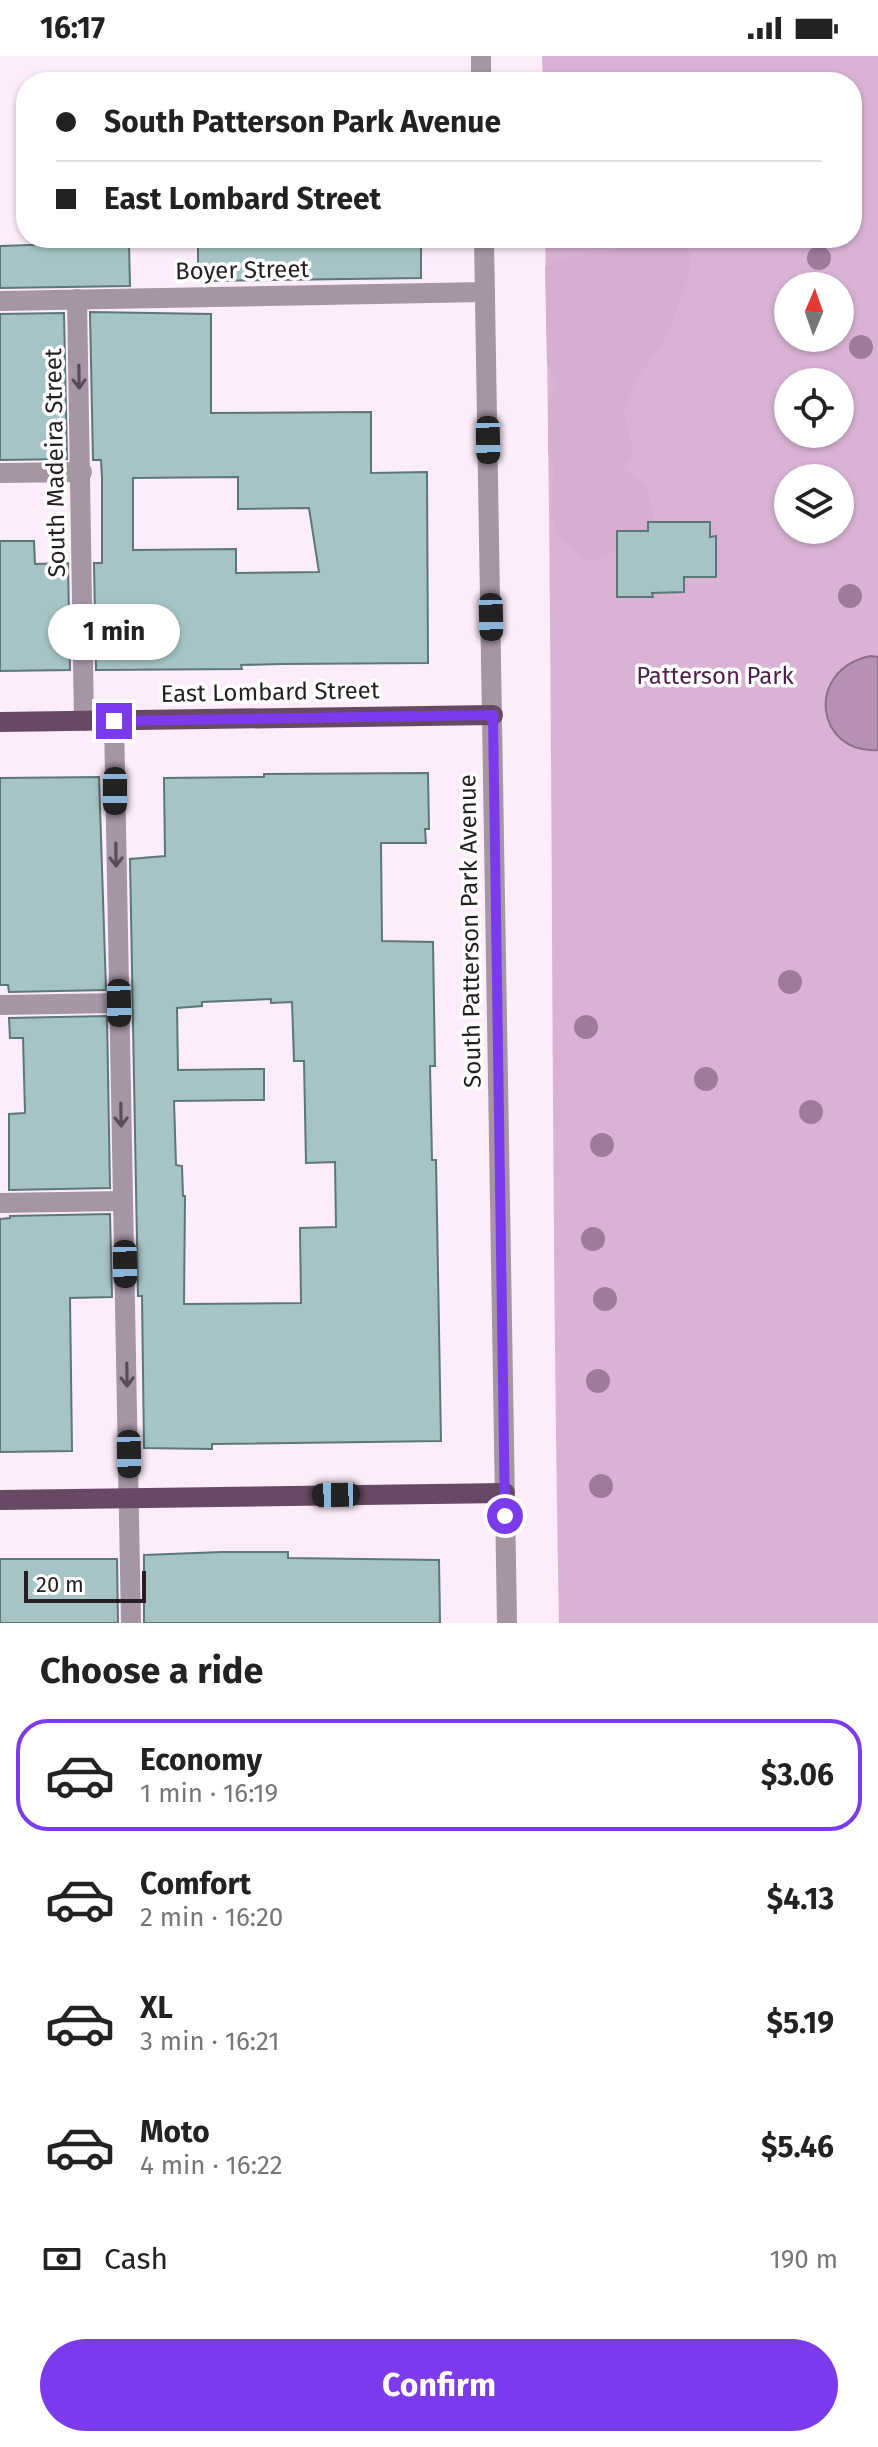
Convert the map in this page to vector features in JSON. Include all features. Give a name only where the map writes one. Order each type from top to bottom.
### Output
[{"type":"main road","name":"East Lombard Street","points":[[0,722],[493,715]]},
{"type":"main road","points":[[0,1500],[505,1493]]},
{"type":"street","name":"South Patterson Park Avenue","points":[[484,248],[507,1623]]},
{"type":"street","name":"Boyer Street","points":[[0,301],[485,292]]},
{"type":"street","name":"South Madeira Street","points":[[77,299],[84,721]]},
{"type":"street","points":[[0,473],[82,472]]},
{"type":"street","points":[[114,721],[131,1623]]},
{"type":"street","points":[[0,1005],[119,1003]]},
{"type":"street","points":[[0,1203],[123,1201]]},
{"type":"green space","name":"Patterson Park","points":[[542,56],[878,56],[878,1623],[559,1623],[545,248],[862,248],[862,72],[543,72]]},
{"type":"shaded area","points":[[620,248],[685,248],[691,254],[688,280],[666,338],[641,373],[624,409],[634,458],[622,466],[646,488],[655,520],[643,536],[592,563],[558,538],[551,507],[554,466],[548,453],[548,405],[557,386],[547,363],[545,267],[570,256]]},
{"type":"shaded area","points":[[870,656],[878,657],[878,750],[857,748],[842,740],[831,726],[826,710],[827,694],[834,678],[849,665]]},
{"type":"building","points":[[0,246],[129,248],[130,286],[0,288]]},
{"type":"building","points":[[198,248],[421,248],[421,278],[198,281]]},
{"type":"building","points":[[90,312],[211,314],[211,413],[371,412],[371,473],[427,472],[428,663],[96,670],[94,563],[102,563],[102,479],[101,460],[93,460]],"holes":[[[238,477],[238,509],[309,508],[319,572],[236,573],[236,549],[133,550],[133,478]]]},
{"type":"building","points":[[64,313],[67,459],[0,460],[0,314]]},
{"type":"building","points":[[648,522],[710,522],[710,537],[716,536],[716,577],[684,577],[684,592],[652,593],[653,597],[617,597],[617,531],[648,531]]},
{"type":"building","points":[[0,541],[34,541],[35,564],[68,563],[70,670],[0,671]]},
{"type":"building","points":[[428,773],[429,829],[425,829],[426,843],[381,843],[382,941],[433,942],[435,1066],[430,1066],[432,1160],[436,1160],[441,1441],[212,1444],[212,1449],[144,1448],[130,859],[165,856],[164,778],[264,777],[264,774]],"holes":[[[271,999],[271,1003],[292,1002],[294,1061],[304,1061],[306,1163],[335,1162],[336,1227],[300,1228],[301,1303],[184,1304],[185,1196],[182,1166],[176,1165],[174,1101],[264,1100],[264,1069],[178,1070],[177,1008],[202,1006],[202,1002]]]},
{"type":"building","points":[[99,777],[106,990],[9,992],[8,985],[0,985],[0,778]]},
{"type":"building","points":[[107,1016],[110,1188],[9,1190],[9,1114],[25,1113],[23,1038],[10,1038],[9,1018]]},
{"type":"building","points":[[110,1214],[112,1297],[70,1298],[72,1451],[0,1452],[0,1219],[10,1216]]},
{"type":"building","points":[[288,1552],[288,1558],[439,1560],[440,1623],[144,1623],[144,1555]]},
{"type":"building","points":[[0,1559],[117,1559],[118,1623],[0,1623]]},
{"type":"route","points":[[114,721],[493,715],[505,1516]]}]
